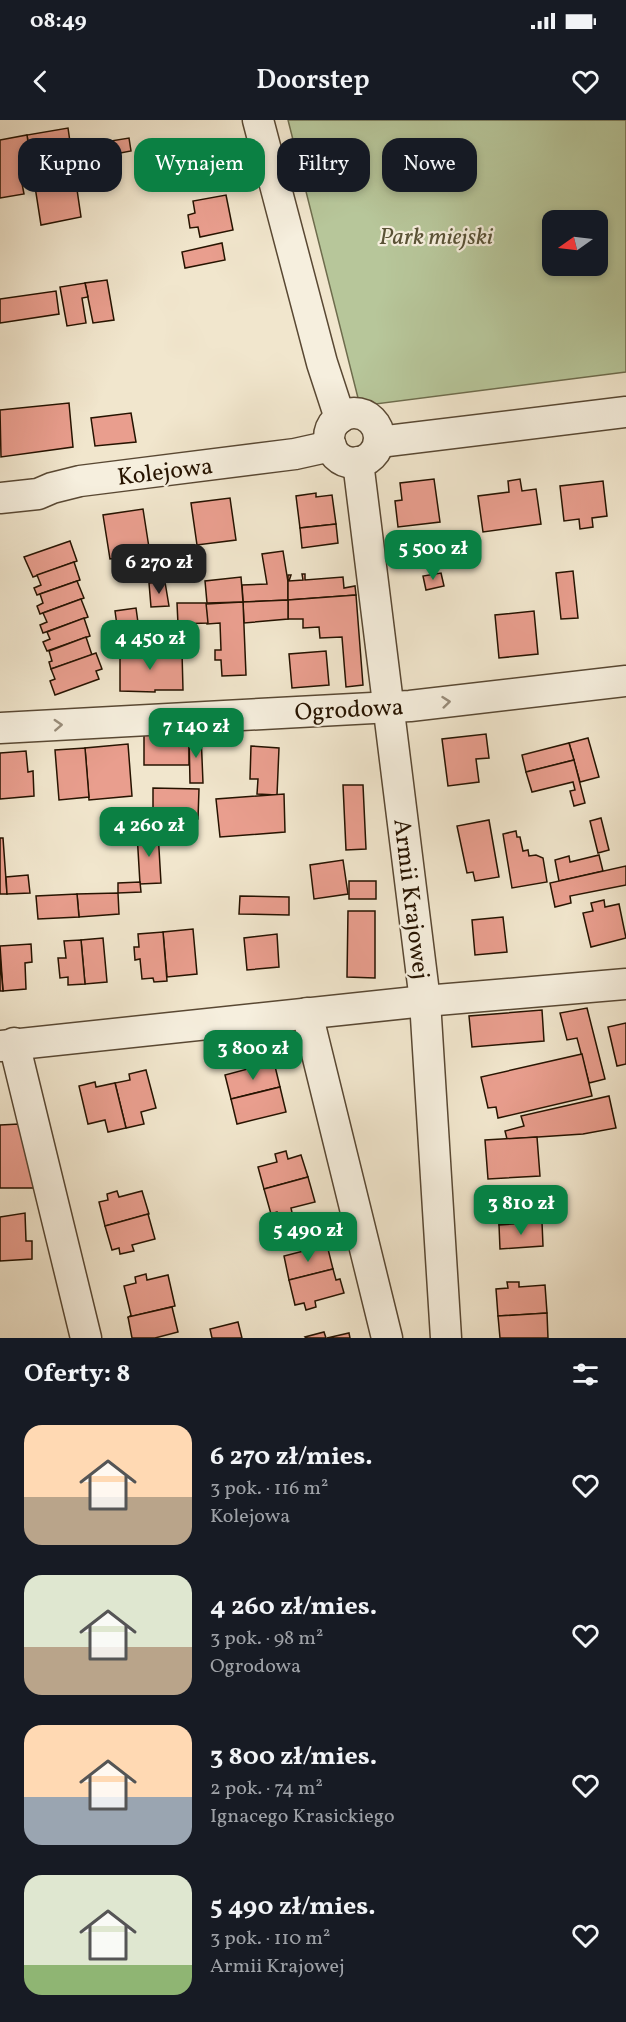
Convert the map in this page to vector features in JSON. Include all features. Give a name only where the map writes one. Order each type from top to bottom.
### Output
[{"type":"street","points":[[258,120],[322,363],[340,418]]},
{"type":"street","points":[[368,452],[376,426],[364,415],[347,414],[340,418],[331,430],[331,446],[342,459],[368,452],[626,412]]},
{"type":"street","name":"Kolejowa","points":[[0,498],[38,494],[80,481],[295,454],[331,446]]},
{"type":"street","name":"Armii Krajowej","points":[[368,452],[387,707],[425,1001],[446,1338]]},
{"type":"street","points":[[0,515],[38,494]]},
{"type":"street","name":"Ogrodowa","points":[[0,728],[387,707],[626,681]]},
{"type":"street","points":[[86,1338],[7,1045],[425,1001],[626,984]]},
{"type":"street","points":[[307,1013],[387,1338]]},
{"type":"green space","name":"Park miejski","points":[[288,120],[626,120],[626,372],[360,406],[306,192],[370,192],[370,138],[293,138]]},
{"type":"building","points":[[68,128],[69,138],[27,138],[27,135]]},
{"type":"building","points":[[27,135],[27,138],[18,138],[18,192],[24,194],[0,198],[0,140]]},
{"type":"building","points":[[129,138],[131,151],[122,153],[122,139]]},
{"type":"building","points":[[36,192],[77,192],[81,217],[41,225]]},
{"type":"building","points":[[226,195],[233,230],[200,237],[198,227],[190,228],[188,215],[195,213],[193,201]]},
{"type":"building","points":[[222,243],[225,260],[185,268],[182,252]]},
{"type":"building","points":[[107,280],[114,320],[93,323],[85,283]]},
{"type":"building","points":[[85,283],[88,297],[82,298],[86,323],[67,326],[60,287]]},
{"type":"building","points":[[56,291],[59,314],[0,323],[0,299]]},
{"type":"building","points":[[69,403],[73,447],[1,457],[0,410]]},
{"type":"building","points":[[131,413],[136,442],[95,446],[91,418]]},
{"type":"building","points":[[434,479],[440,522],[398,527],[395,501],[402,500],[400,483]]},
{"type":"building","points":[[520,479],[522,491],[536,489],[541,524],[483,532],[478,496],[509,492],[508,481]]},
{"type":"building","points":[[603,481],[607,516],[592,518],[593,527],[580,529],[579,519],[564,521],[560,486]]},
{"type":"building","points":[[316,493],[316,497],[332,495],[336,524],[300,528],[296,496]]},
{"type":"building","points":[[230,498],[236,540],[197,545],[191,503]]},
{"type":"building","points":[[143,509],[150,554],[110,559],[103,515]]},
{"type":"building","points":[[336,524],[338,543],[302,548],[300,528]]},
{"type":"building","points":[[70,541],[77,561],[33,577],[24,557]]},
{"type":"building","points":[[283,551],[288,582],[288,600],[243,602],[242,585],[267,584],[262,554]]},
{"type":"building","points":[[74,562],[80,580],[37,595],[34,588],[41,585],[37,575]]},
{"type":"building","points":[[573,571],[578,618],[561,619],[556,573]]},
{"type":"building","points":[[441,573],[444,586],[426,590],[423,576]]},
{"type":"building","points":[[302,574],[305,574],[305,580],[343,577],[344,588],[355,586],[356,595],[288,600],[288,575],[291,575],[289,581],[303,580]]},
{"type":"building","points":[[241,577],[243,602],[207,603],[205,581]]},
{"type":"building","points":[[77,581],[84,598],[40,614],[37,606],[43,603],[40,594]]},
{"type":"building","points":[[165,582],[169,606],[151,607],[149,583]]},
{"type":"building","points":[[356,595],[363,685],[346,687],[342,637],[320,638],[319,627],[303,628],[303,619],[288,619],[288,600]]},
{"type":"building","points":[[81,599],[88,617],[43,633],[40,625],[47,622],[43,613]]},
{"type":"building","points":[[288,600],[288,619],[244,623],[243,602]]},
{"type":"building","points":[[243,602],[246,675],[222,676],[221,660],[215,660],[215,650],[221,650],[220,623],[207,624],[206,604]]},
{"type":"building","points":[[177,603],[206,603],[208,623],[178,624]]},
{"type":"building","points":[[136,608],[140,637],[119,640],[115,611]]},
{"type":"building","points":[[534,611],[538,654],[499,658],[495,615]]},
{"type":"building","points":[[84,618],[90,636],[47,651],[43,642],[50,639],[47,632]]},
{"type":"building","points":[[86,637],[92,655],[51,669],[49,662],[52,661],[49,651]]},
{"type":"building","points":[[130,645],[130,653],[182,652],[183,690],[120,691],[120,646]]},
{"type":"building","points":[[326,651],[329,685],[292,688],[289,654]]},
{"type":"building","points":[[96,653],[102,669],[96,671],[99,679],[55,695],[50,681],[55,679],[51,669]]},
{"type":"building","points":[[144,734],[189,734],[189,765],[144,765]]},
{"type":"building","points":[[189,734],[201,734],[203,783],[190,783]]},
{"type":"building","points":[[486,734],[489,758],[476,759],[479,782],[448,786],[442,739]]},
{"type":"building","points":[[588,738],[599,777],[580,782],[569,743]]},
{"type":"building","points":[[569,743],[574,760],[526,772],[522,755]]},
{"type":"building","points":[[128,744],[132,796],[89,800],[85,748]]},
{"type":"building","points":[[251,746],[279,748],[277,795],[257,794],[258,779],[250,779]]},
{"type":"building","points":[[85,748],[89,797],[59,800],[55,750]]},
{"type":"building","points":[[26,751],[28,772],[33,771],[34,796],[0,799],[0,753]]},
{"type":"building","points":[[574,760],[585,803],[574,806],[570,791],[575,790],[573,782],[532,792],[526,772]]},
{"type":"building","points":[[343,785],[363,785],[366,849],[346,850]]},
{"type":"building","points":[[153,788],[199,789],[198,819],[153,817]]},
{"type":"building","points":[[284,794],[285,832],[220,837],[216,799]]},
{"type":"building","points":[[601,818],[609,850],[598,853],[590,821]]},
{"type":"building","points":[[489,820],[499,877],[475,881],[473,872],[467,873],[457,826]]},
{"type":"building","points":[[516,831],[523,851],[528,850],[529,856],[536,855],[543,858],[547,882],[512,888],[503,834]]},
{"type":"building","points":[[158,832],[161,883],[140,884],[137,833]]},
{"type":"building","points":[[0,838],[3,838],[7,894],[0,894]]},
{"type":"building","points":[[599,855],[603,871],[559,881],[555,860],[569,856],[570,862]]},
{"type":"building","points":[[343,860],[348,894],[314,899],[310,865]]},
{"type":"building","points":[[626,866],[626,885],[570,896],[571,903],[555,907],[550,883]]},
{"type":"building","points":[[28,875],[30,893],[7,894],[6,877]]},
{"type":"building","points":[[349,881],[376,881],[376,899],[349,899]]},
{"type":"building","points":[[140,882],[141,892],[118,893],[118,883]]},
{"type":"building","points":[[118,893],[119,914],[79,917],[77,894]]},
{"type":"building","points":[[77,894],[79,917],[38,919],[36,896]]},
{"type":"building","points":[[240,896],[289,897],[289,915],[239,914]]},
{"type":"building","points":[[604,900],[605,907],[619,904],[626,938],[591,947],[583,913],[593,911],[591,903]]},
{"type":"building","points":[[348,911],[375,911],[375,978],[347,977]]},
{"type":"building","points":[[503,917],[507,952],[475,955],[472,920]]},
{"type":"building","points":[[193,929],[197,974],[167,977],[163,932]]},
{"type":"building","points":[[163,932],[167,981],[154,982],[153,978],[142,979],[140,959],[135,960],[134,947],[139,947],[138,934]]},
{"type":"building","points":[[277,934],[279,967],[247,970],[244,938]]},
{"type":"building","points":[[103,938],[107,982],[85,984],[81,940]]},
{"type":"building","points":[[81,940],[85,984],[68,985],[68,977],[60,978],[58,958],[66,958],[64,941]]},
{"type":"building","points":[[31,944],[32,962],[25,963],[26,989],[3,991],[0,946]]},
{"type":"building","points":[[0,957],[3,991],[0,991]]},
{"type":"building","points":[[587,1008],[605,1079],[589,1083],[577,1038],[567,1040],[560,1013]]},
{"type":"building","points":[[542,1010],[544,1041],[472,1047],[469,1016]]},
{"type":"building","points":[[626,1023],[626,1064],[617,1066],[608,1027]]},
{"type":"building","points":[[582,1054],[592,1096],[498,1118],[496,1107],[488,1108],[481,1077]]},
{"type":"building","points":[[274,1062],[280,1087],[231,1099],[225,1075]]},
{"type":"building","points":[[146,1070],[156,1108],[141,1112],[144,1124],[126,1128],[115,1083],[130,1080],[129,1074]]},
{"type":"building","points":[[95,1082],[96,1087],[115,1083],[126,1128],[108,1132],[105,1120],[88,1124],[79,1086]]},
{"type":"building","points":[[280,1087],[286,1112],[237,1124],[231,1099]]},
{"type":"building","points":[[609,1096],[616,1128],[583,1134],[507,1139],[505,1131],[524,1126],[521,1116]]},
{"type":"building","points":[[19,1124],[34,1188],[0,1188],[0,1125]]},
{"type":"building","points":[[537,1137],[540,1176],[488,1179],[485,1140]]},
{"type":"building","points":[[286,1151],[288,1159],[301,1155],[308,1177],[264,1189],[258,1167],[277,1162],[275,1154]]},
{"type":"building","points":[[308,1177],[315,1202],[291,1208],[293,1217],[279,1221],[277,1212],[271,1214],[264,1189]]},
{"type":"building","points":[[117,1191],[119,1197],[142,1191],[149,1214],[105,1226],[99,1202],[108,1200],[107,1194]]},
{"type":"building","points":[[504,1192],[515,1192],[516,1200],[541,1199],[542,1222],[499,1225],[497,1201],[504,1200]]},
{"type":"building","points":[[25,1213],[26,1241],[32,1241],[32,1259],[0,1261],[0,1217]]},
{"type":"building","points":[[148,1214],[155,1239],[132,1245],[134,1251],[120,1254],[119,1248],[112,1250],[105,1226]]},
{"type":"building","points":[[542,1222],[543,1246],[500,1249],[499,1225]]},
{"type":"building","points":[[327,1245],[333,1269],[289,1280],[284,1256]]},
{"type":"building","points":[[333,1269],[336,1280],[340,1279],[344,1293],[315,1301],[316,1307],[306,1310],[304,1303],[295,1305],[289,1280]]},
{"type":"building","points":[[146,1274],[147,1280],[168,1275],[175,1306],[129,1317],[131,1315],[124,1286],[136,1283],[135,1277]]},
{"type":"building","points":[[507,1282],[519,1282],[519,1287],[545,1285],[547,1313],[498,1316],[496,1289],[508,1288]]},
{"type":"building","points":[[172,1307],[178,1332],[155,1338],[132,1338],[128,1317]]},
{"type":"building","points":[[547,1313],[548,1338],[500,1338],[498,1316]]},
{"type":"building","points":[[238,1322],[242,1338],[212,1338],[210,1329]]},
{"type":"building","points":[[324,1332],[326,1338],[305,1337]]},
{"type":"building","points":[[349,1333],[350,1338],[327,1338]]}]
